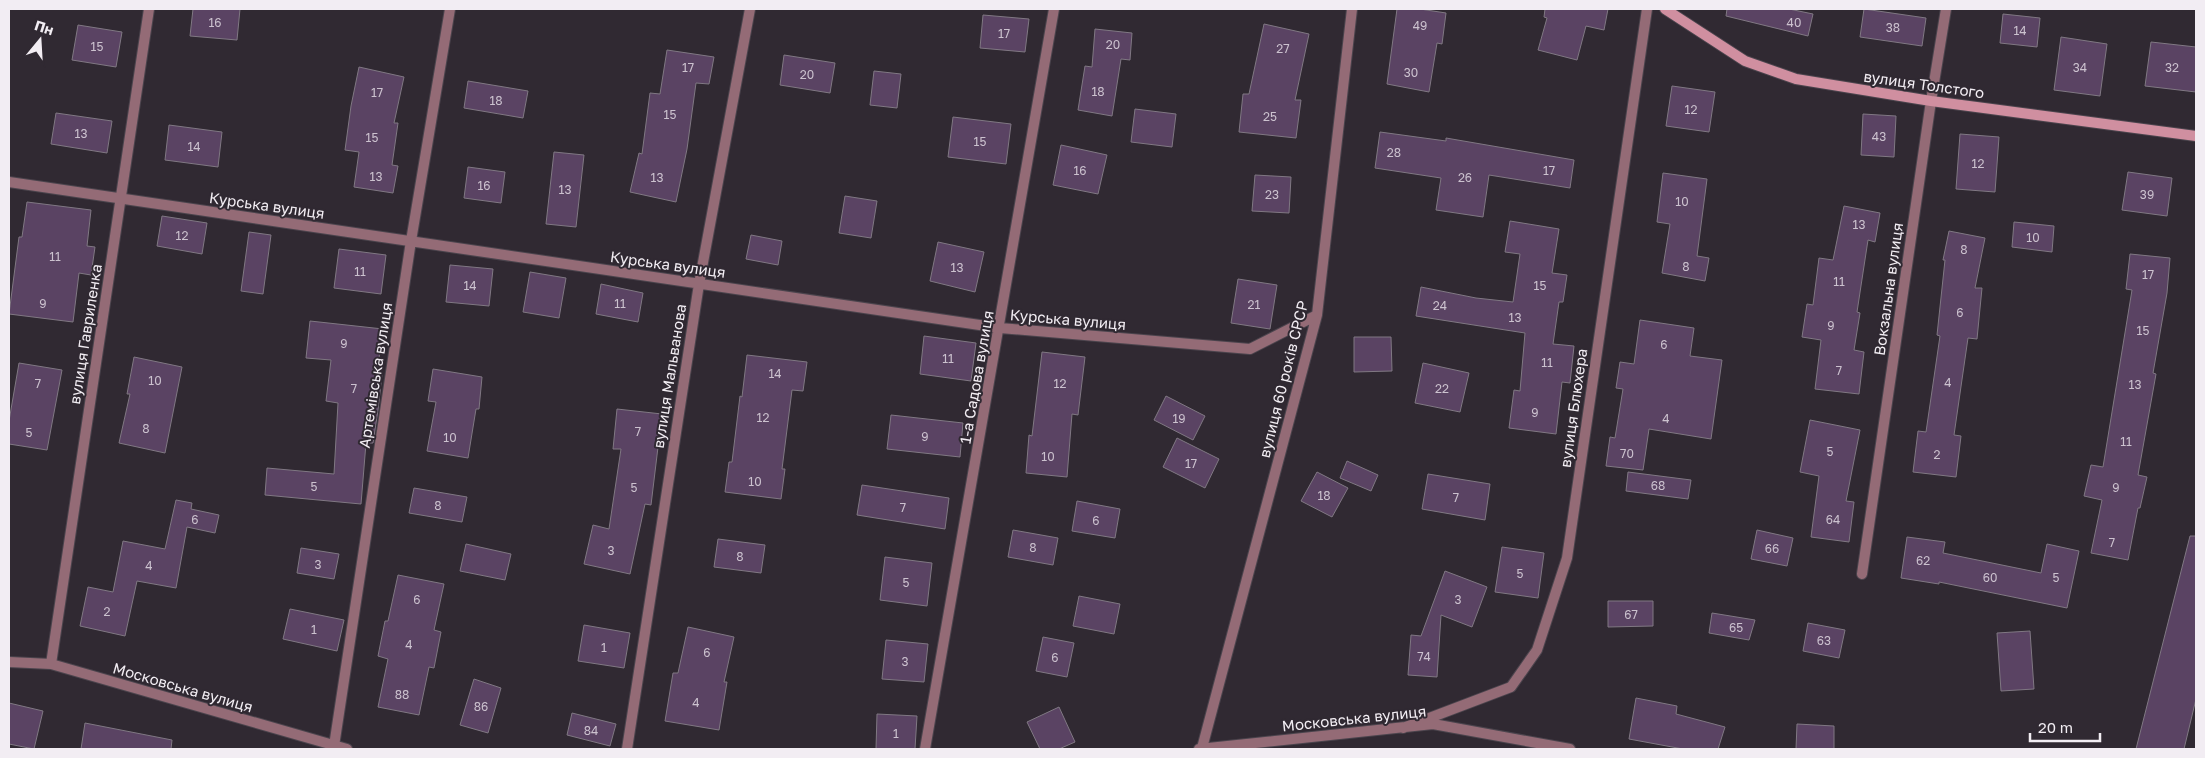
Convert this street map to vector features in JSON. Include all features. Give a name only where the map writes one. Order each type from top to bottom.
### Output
[{"type":"street","name":"вулиця Гавриленка","points":[[51,664],[149,9]]},
{"type":"street","name":"Артемівська вулиця","points":[[334,746],[411,242],[450,9]]},
{"type":"street","name":"вулиця Мальванова","points":[[627,749],[699,284],[750,9]]},
{"type":"street","name":"1-а Садова вулиця","points":[[925,749],[1000,328],[1054,9]]},
{"type":"street","name":"вулиця 60 років СРСР","points":[[1200,749],[1317,315],[1352,9]]},
{"type":"street","name":"вулиця Блюхера","points":[[1404,728],[1511,687],[1537,650],[1567,558],[1647,9]]},
{"type":"street","name":"вулиця Толстого","points":[[1665,9],[1745,61],[1796,79],[1931,101],[2196,136]]},
{"type":"street","name":"Вокзальна вулиця","points":[[1862,574],[1946,9]]},
{"type":"street","name":"Курська вулиця","points":[[9,182],[1000,328],[1250,349],[1317,315]]},
{"type":"street","name":"Московська вулиця","points":[[9,662],[51,664],[347,749]]},
{"type":"street","name":"Московська вулиця","points":[[1200,749],[1432,724],[1570,749]]},
{"type":"building","points":[[193,9],[240,9],[237,40],[190,36]]},
{"type":"building","points":[[1397,9],[1420,9],[1446,13],[1442,44],[1437,43],[1429,92],[1387,84]]},
{"type":"building","points":[[1545,9],[1608,9],[1604,30],[1586,26],[1577,60],[1538,50],[1547,18],[1544,17]]},
{"type":"building","points":[[1727,9],[1789,9],[1813,14],[1808,36],[1726,16]]},
{"type":"building","points":[[1864,9],[1926,18],[1922,46],[1860,37]]},
{"type":"building","points":[[2003,14],[2040,18],[2037,47],[2000,43]]},
{"type":"building","points":[[983,15],[1029,19],[1025,52],[980,48]]},
{"type":"building","points":[[1264,24],[1309,34],[1295,100],[1301,100],[1296,138],[1239,132],[1243,94],[1249,94]]},
{"type":"building","points":[[78,25],[122,32],[116,67],[72,60]]},
{"type":"building","points":[[1095,29],[1132,33],[1130,60],[1121,59],[1112,116],[1078,110],[1085,66],[1092,67]]},
{"type":"building","points":[[2061,37],[2107,44],[2100,96],[2054,90]]},
{"type":"building","points":[[2151,42],[2196,47],[2196,92],[2145,86]]},
{"type":"building","points":[[667,50],[714,57],[709,84],[696,83],[687,149],[676,202],[630,192],[639,153],[642,154],[650,93],[660,94]]},
{"type":"building","points":[[784,55],[835,63],[830,93],[780,85]]},
{"type":"building","points":[[359,67],[404,77],[394,123],[398,123],[392,165],[398,166],[393,193],[354,187],[359,152],[345,150]]},
{"type":"building","points":[[874,71],[901,74],[897,108],[870,105]]},
{"type":"building","points":[[468,81],[528,91],[523,118],[464,108]]},
{"type":"building","points":[[1672,86],[1715,92],[1709,132],[1666,126]]},
{"type":"building","points":[[1135,109],[1176,114],[1172,147],[1131,142]]},
{"type":"building","points":[[56,113],[112,121],[107,153],[51,144]]},
{"type":"building","points":[[1863,114],[1896,116],[1894,157],[1861,155]]},
{"type":"building","points":[[953,117],[1011,124],[1006,164],[948,157]]},
{"type":"building","points":[[169,125],[222,132],[218,167],[165,160]]},
{"type":"building","points":[[1380,132],[1446,141],[1446,138],[1574,160],[1570,188],[1489,175],[1483,217],[1436,210],[1441,178],[1375,168]]},
{"type":"building","points":[[1960,134],[1999,137],[1995,192],[1956,189]]},
{"type":"building","points":[[1061,145],[1107,155],[1098,194],[1053,185]]},
{"type":"building","points":[[554,152],[584,155],[576,227],[546,224]]},
{"type":"building","points":[[468,167],[505,172],[501,203],[464,198]]},
{"type":"building","points":[[2128,172],[2172,178],[2167,216],[2122,210]]},
{"type":"building","points":[[1663,173],[1707,179],[1697,256],[1709,258],[1705,281],[1662,273],[1670,224],[1657,222]]},
{"type":"building","points":[[1255,175],[1291,177],[1289,213],[1252,211]]},
{"type":"building","points":[[845,196],[877,201],[871,238],[839,233]]},
{"type":"building","points":[[27,202],[91,210],[87,246],[95,247],[91,275],[79,273],[73,322],[9,314],[19,237],[22,237]]},
{"type":"building","points":[[1844,206],[1880,213],[1875,242],[1868,240],[1857,312],[1860,313],[1854,350],[1864,352],[1859,394],[1815,389],[1821,340],[1802,337],[1807,304],[1813,305],[1819,258],[1833,260]]},
{"type":"building","points":[[162,216],[207,223],[202,254],[157,246]]},
{"type":"building","points":[[1510,221],[1559,229],[1552,273],[1567,275],[1563,302],[1559,302],[1553,344],[1574,346],[1570,383],[1562,382],[1556,434],[1509,428],[1514,390],[1520,391],[1525,333],[1416,316],[1421,287],[1476,298],[1513,302],[1520,254],[1505,252]]},
{"type":"building","points":[[2014,222],[2054,226],[2052,252],[2012,247]]},
{"type":"building","points":[[1949,231],[1985,238],[1975,288],[1982,288],[1977,339],[1968,338],[1954,435],[1961,436],[1956,477],[1913,472],[1918,431],[1926,432],[1940,336],[1937,335],[1945,260],[1943,260]]},
{"type":"building","points":[[249,232],[271,235],[263,294],[241,291]]},
{"type":"building","points":[[751,235],[782,241],[778,265],[746,259]]},
{"type":"building","points":[[938,242],[984,252],[975,292],[930,281]]},
{"type":"building","points":[[339,249],[386,255],[381,294],[334,288]]},
{"type":"building","points":[[2130,254],[2170,258],[2167,293],[2153,373],[2156,374],[2138,475],[2147,477],[2140,508],[2138,508],[2128,560],[2091,553],[2102,500],[2084,496],[2091,465],[2103,467],[2132,290],[2126,289]]},
{"type":"building","points":[[450,265],[493,269],[489,306],[446,302]]},
{"type":"building","points":[[530,272],[566,278],[559,318],[523,312]]},
{"type":"building","points":[[1238,279],[1277,285],[1270,329],[1231,323]]},
{"type":"building","points":[[601,284],[643,293],[638,322],[596,314]]},
{"type":"building","points":[[1640,320],[1694,328],[1690,356],[1722,360],[1711,439],[1649,429],[1643,470],[1606,466],[1610,437],[1615,438],[1623,389],[1616,388],[1620,362],[1634,364]]},
{"type":"building","points":[[310,321],[383,329],[377,373],[382,374],[378,410],[373,443],[366,443],[361,504],[265,495],[267,468],[334,474],[338,403],[326,401],[331,360],[306,358]]},
{"type":"building","points":[[924,336],[976,343],[971,381],[920,374]]},
{"type":"building","points":[[1354,337],[1391,337],[1392,371],[1354,372]]},
{"type":"building","points":[[1042,352],[1085,357],[1078,415],[1072,414],[1067,477],[1026,473],[1029,435],[1032,436]]},
{"type":"building","points":[[747,355],[807,362],[803,391],[792,390],[782,469],[785,469],[781,499],[725,492],[729,462],[732,462]]},
{"type":"building","points":[[134,357],[182,367],[165,453],[119,443],[130,394],[127,394]]},
{"type":"building","points":[[19,363],[62,370],[47,450],[9,444],[9,421]]},
{"type":"building","points":[[1423,363],[1469,373],[1460,412],[1415,403]]},
{"type":"building","points":[[433,369],[482,377],[479,409],[476,409],[468,458],[427,451],[436,402],[428,401]]},
{"type":"building","points":[[1166,396],[1205,416],[1193,440],[1154,420]]},
{"type":"building","points":[[617,409],[662,414],[651,505],[645,504],[630,574],[584,564],[593,525],[609,529],[621,449],[613,449]]},
{"type":"building","points":[[891,415],[963,423],[960,457],[887,449]]},
{"type":"building","points":[[1810,420],[1860,430],[1846,501],[1854,502],[1849,542],[1811,537],[1819,476],[1800,472]]},
{"type":"building","points":[[1177,438],[1219,459],[1205,488],[1163,467]]},
{"type":"building","points":[[1347,461],[1378,475],[1371,491],[1340,478]]},
{"type":"building","points":[[1317,472],[1348,488],[1332,517],[1301,501]]},
{"type":"building","points":[[1628,472],[1691,480],[1688,499],[1626,491]]},
{"type":"building","points":[[1428,474],[1490,484],[1485,520],[1422,509]]},
{"type":"building","points":[[862,485],[949,498],[945,529],[857,515]]},
{"type":"building","points":[[414,488],[467,497],[462,522],[409,513]]},
{"type":"building","points":[[176,500],[192,503],[191,509],[219,515],[215,533],[187,527],[176,588],[137,581],[125,636],[80,626],[88,587],[113,592],[123,541],[165,549]]},
{"type":"building","points":[[1077,501],[1120,509],[1115,538],[1072,531]]},
{"type":"building","points":[[1013,530],[1058,538],[1053,565],[1008,557]]},
{"type":"building","points":[[1757,530],[1793,538],[1787,566],[1751,559]]},
{"type":"building","points":[[2190,536],[2196,536],[2196,699],[2184,749],[2136,749]]},
{"type":"building","points":[[1907,537],[1945,542],[1943,553],[2041,573],[2047,544],[2079,551],[2067,608],[1939,582],[1939,584],[1901,578]]},
{"type":"building","points":[[718,539],[765,545],[761,573],[714,567]]},
{"type":"building","points":[[466,544],[511,554],[505,580],[460,571]]},
{"type":"building","points":[[1502,547],[1544,553],[1538,598],[1495,592]]},
{"type":"building","points":[[301,548],[339,554],[334,579],[297,573]]},
{"type":"building","points":[[885,557],[932,563],[927,606],[880,600]]},
{"type":"building","points":[[1445,571],[1487,587],[1472,627],[1441,615],[1437,677],[1408,675],[1411,635],[1421,636]]},
{"type":"building","points":[[398,575],[444,584],[434,630],[441,632],[434,668],[429,667],[419,715],[378,707],[388,659],[378,656],[385,621],[388,621]]},
{"type":"building","points":[[1079,596],[1120,604],[1114,634],[1073,626]]},
{"type":"building","points":[[1608,601],[1653,601],[1653,626],[1608,627]]},
{"type":"building","points":[[290,609],[344,620],[337,651],[283,639]]},
{"type":"building","points":[[1712,613],[1755,620],[1749,640],[1709,633]]},
{"type":"building","points":[[1808,623],[1845,630],[1839,658],[1803,651]]},
{"type":"building","points":[[584,625],[630,633],[624,668],[578,661]]},
{"type":"building","points":[[688,627],[734,637],[724,682],[727,682],[719,730],[665,721],[673,673],[678,673]]},
{"type":"building","points":[[2030,631],[2034,689],[2001,691],[1997,633]]},
{"type":"building","points":[[1043,637],[1074,643],[1067,677],[1036,671]]},
{"type":"building","points":[[886,640],[928,644],[924,682],[882,679]]},
{"type":"building","points":[[474,679],[501,688],[488,733],[460,725]]},
{"type":"building","points":[[1636,698],[1677,706],[1676,714],[1725,727],[1718,749],[1683,749],[1629,739]]},
{"type":"building","points":[[9,703],[43,711],[34,749],[9,744]]},
{"type":"building","points":[[1059,707],[1075,742],[1059,749],[1040,749],[1027,722]]},
{"type":"building","points":[[572,713],[616,724],[610,746],[567,735]]},
{"type":"building","points":[[877,714],[917,716],[915,749],[876,749]]},
{"type":"building","points":[[85,723],[172,740],[171,749],[81,749]]},
{"type":"building","points":[[1797,724],[1834,726],[1834,749],[1796,749]]}]
